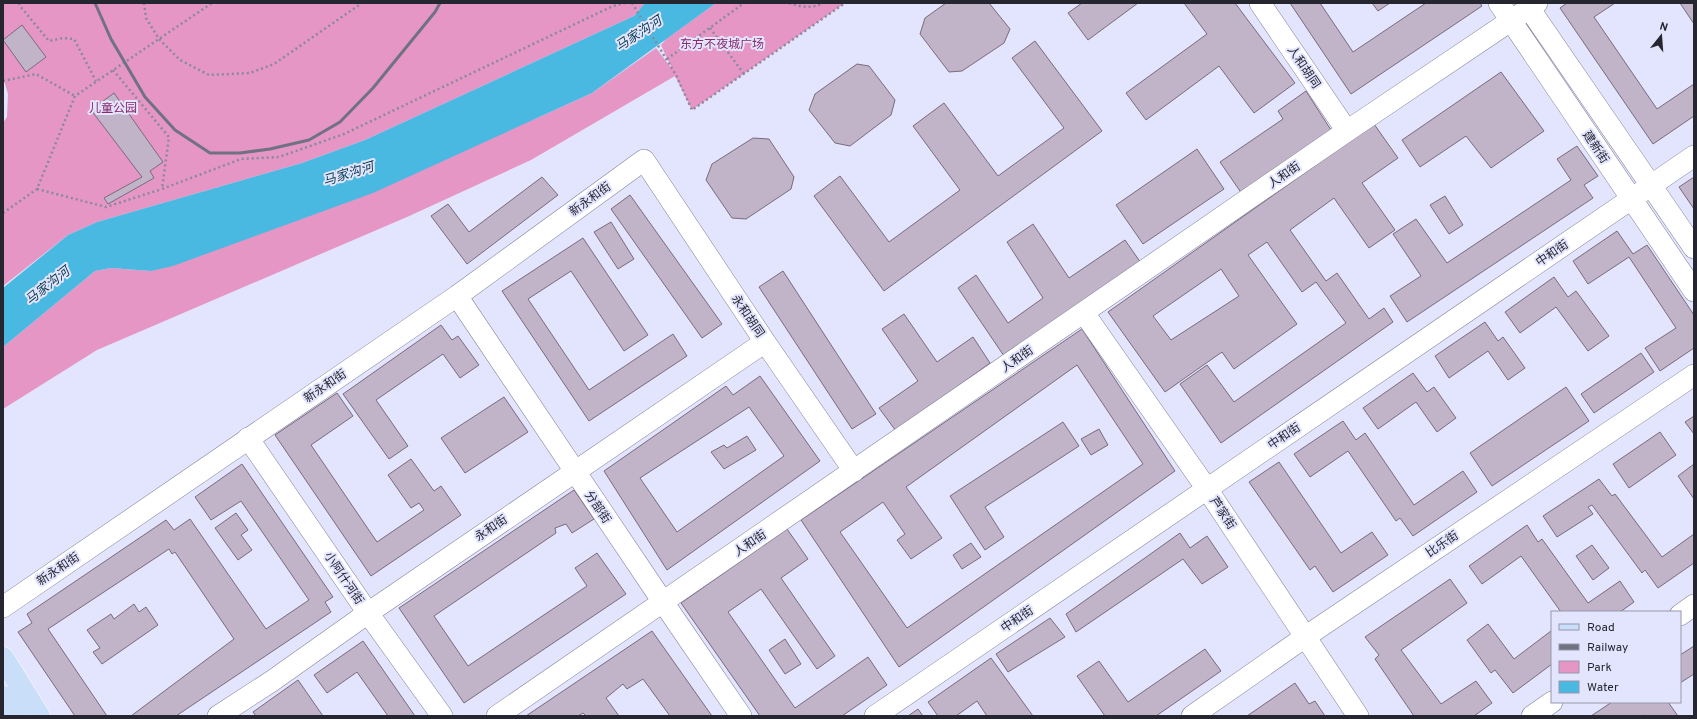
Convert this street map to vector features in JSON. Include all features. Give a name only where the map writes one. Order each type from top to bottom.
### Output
[{"type":"main road","points":[[3,658],[39,716]]},
{"type":"main road","points":[[3,697],[14,716]]},
{"type":"street","name":"人和胡同","points":[[1260,3],[1347,131]]},
{"type":"street","name":"建新街","points":[[1500,3],[1631,199],[1694,290]]},
{"type":"street","name":"人和街","points":[[498,716],[1347,131],[1533,6]]},
{"type":"street","name":"建新街","points":[[1533,6],[1694,248]]},
{"type":"street","name":"中和街","points":[[875,716],[1694,156]]},
{"type":"street","name":"新永和街","points":[[3,607],[457,296],[644,160]]},
{"type":"street","name":"永和胡同","points":[[644,160],[765,342],[854,471]]},
{"type":"street","name":"分部街","points":[[457,296],[662,602],[741,716]]},
{"type":"street","name":"芦家街","points":[[1084,313],[1207,489],[1358,716]]},
{"type":"street","name":"永和街","points":[[218,716],[272,681],[574,471],[765,342]]},
{"type":"street","name":"比乐街","points":[[1192,716],[1305,637],[1694,375]]},
{"type":"street","name":"小阿什河街","points":[[248,438],[368,613],[442,716]]},
{"type":"street","points":[[1681,614],[1694,605]]},
{"type":"street","points":[[1532,716],[1551,703]]},
{"type":"path","points":[[19,3],[49,41],[64,38],[74,39],[96,81]]},
{"type":"path","points":[[144,3],[146,18],[159,39],[180,60],[209,75],[250,73],[274,64],[362,3]]},
{"type":"path","points":[[3,213],[37,189],[76,96],[212,3]]},
{"type":"path","points":[[37,189],[106,207],[162,189],[241,159],[278,157],[344,134],[619,3]]},
{"type":"path","points":[[613,6],[625,3]]},
{"type":"path","points":[[632,3],[676,75],[692,110],[845,3]]},
{"type":"path","points":[[667,59],[744,3]]},
{"type":"path","points":[[789,3],[815,7],[824,3]]},
{"type":"path","points":[[836,3],[839,7]]},
{"type":"path","points":[[710,28],[744,74]]},
{"type":"path","points":[[113,70],[169,136],[162,189]]},
{"type":"path","points":[[3,81],[36,74],[76,96]]},
{"type":"green space","name":"儿童公园","points":[[3,3],[645,3],[634,16],[365,140],[302,163],[97,222],[68,235],[3,286],[3,123],[7,117],[8,94],[3,77]]},
{"type":"green space","name":"东方不夜城广场","points":[[716,3],[845,3],[692,110],[675,76],[531,160],[407,217],[97,350],[3,409],[3,347],[95,271],[111,268],[151,271],[537,118],[592,93],[656,48],[672,69],[661,45],[666,39]]},
{"type":"water","name":"马家沟河","points":[[645,3],[716,3],[592,93],[373,193],[173,266],[151,271],[111,268],[95,271],[3,347],[3,288],[68,235],[97,222],[302,163],[365,140],[634,16]]},
{"type":"building","points":[[946,3],[989,3],[1010,29],[1004,43],[962,71],[949,72],[920,34],[925,18]]},
{"type":"building","points":[[1082,3],[1138,3],[1088,40],[1068,13]]},
{"type":"building","points":[[1184,3],[1235,3],[1295,83],[1254,113],[1219,66],[1146,120],[1126,93],[1207,34]]},
{"type":"building","points":[[1290,3],[1320,3],[1353,52],[1426,3],[1480,3],[1482,6],[1351,94]]},
{"type":"building","points":[[1372,3],[1390,3],[1378,11]]},
{"type":"building","points":[[1567,3],[1615,3],[1594,17],[1657,109],[1694,84],[1694,116],[1653,144],[1560,8]]},
{"type":"building","points":[[1680,3],[1694,3],[1694,24]]},
{"type":"building","points":[[22,25],[46,57],[26,72],[3,40]]},
{"type":"building","points":[[1035,41],[1102,131],[884,291],[814,196],[840,176],[889,242],[960,190],[913,126],[944,103],[998,176],[1064,128],[1012,58]]},
{"type":"building","points":[[857,64],[869,66],[895,100],[891,115],[850,146],[835,143],[809,110],[815,94]]},
{"type":"building","points":[[1501,72],[1544,131],[1491,168],[1466,136],[1420,167],[1402,140]]},
{"type":"building","points":[[1306,91],[1331,130],[1242,194],[1220,162],[1283,119],[1278,111]]},
{"type":"building","points":[[114,93],[163,162],[150,171],[154,178],[108,204],[104,198],[142,177],[91,110]]},
{"type":"building","points":[[1374,124],[1398,158],[1362,183],[1395,230],[1369,248],[1334,198],[1290,230],[1326,281],[1337,273],[1369,319],[1384,308],[1393,322],[1221,443],[1180,384],[1207,365],[1234,402],[1346,323],[1316,282],[1302,292],[1267,242],[1248,255],[1297,324],[1234,369],[1222,352],[1165,392],[1108,312]],"holes":[[[1221,269],[1239,296],[1171,340],[1153,316]]]},
{"type":"building","points":[[753,138],[769,139],[794,177],[791,189],[746,219],[732,218],[706,180],[712,164]]},
{"type":"building","points":[[1577,146],[1598,176],[1584,185],[1593,198],[1407,322],[1390,296],[1421,276],[1393,234],[1416,219],[1447,263],[1571,180],[1557,159]]},
{"type":"building","points":[[1197,149],[1224,189],[1143,244],[1116,205]]},
{"type":"building","points":[[542,177],[558,195],[467,264],[431,216],[448,204],[469,232]]},
{"type":"building","points":[[1694,177],[1694,209],[1679,187]]},
{"type":"building","points":[[630,195],[722,324],[702,338],[611,209]]},
{"type":"building","points":[[1445,196],[1463,225],[1449,234],[1430,205]]},
{"type":"building","points":[[611,222],[634,259],[618,269],[594,232]]},
{"type":"building","points":[[1033,224],[1069,278],[1125,240],[1141,263],[1004,356],[958,288],[976,275],[1008,323],[1043,298],[1007,242]]},
{"type":"building","points":[[1617,231],[1633,254],[1647,245],[1694,315],[1694,348],[1660,371],[1645,348],[1676,328],[1629,257],[1588,284],[1573,261]]},
{"type":"building","points":[[583,238],[648,335],[624,351],[571,271],[528,299],[589,390],[673,334],[687,356],[589,421],[502,291]]},
{"type":"building","points":[[783,271],[876,414],[852,429],[759,287]]},
{"type":"building","points":[[1554,277],[1568,297],[1576,291],[1609,336],[1588,351],[1556,307],[1520,333],[1505,312]]},
{"type":"building","points":[[904,314],[937,362],[973,337],[990,363],[896,431],[879,408],[918,381],[882,329]]},
{"type":"building","points":[[1485,322],[1498,341],[1503,337],[1525,368],[1508,380],[1488,351],[1449,378],[1435,356]]},
{"type":"building","points":[[441,325],[452,340],[458,336],[479,365],[460,378],[443,354],[376,400],[408,446],[389,459],[343,394]]},
{"type":"building","points":[[1082,329],[1175,471],[899,667],[801,520]],"holes":[[[1077,365],[1143,464],[907,628],[840,532],[883,502],[905,534],[897,540],[911,559],[942,538],[906,487]]]},
{"type":"building","points":[[1641,353],[1654,372],[1594,413],[1581,394]]},
{"type":"building","points":[[1413,373],[1427,392],[1434,387],[1456,418],[1437,432],[1416,402],[1378,429],[1363,408]]},
{"type":"building","points":[[760,376],[820,461],[667,570],[604,471],[726,386],[733,395]],"holes":[[[749,407],[784,456],[677,532],[640,478]]]},
{"type":"building","points":[[1566,387],[1589,421],[1492,486],[1470,453]]},
{"type":"building","points":[[337,393],[353,416],[311,445],[377,542],[424,510],[419,503],[411,508],[388,475],[411,459],[434,491],[441,486],[461,515],[371,576],[275,435]]},
{"type":"building","points":[[504,397],[528,432],[465,473],[441,438]]},
{"type":"building","points":[[1694,416],[1694,434],[1685,422]]},
{"type":"building","points":[[1343,421],[1356,440],[1365,433],[1414,505],[1463,471],[1477,492],[1413,536],[1400,518],[1396,521],[1348,451],[1310,477],[1294,454]]},
{"type":"building","points":[[1063,422],[1079,446],[985,507],[1004,537],[985,550],[950,496]]},
{"type":"building","points":[[1099,429],[1108,445],[1091,455],[1081,439]]},
{"type":"building","points":[[1660,432],[1676,455],[1629,488],[1613,464]]},
{"type":"building","points":[[747,436],[756,450],[724,469],[711,452],[724,445],[727,448]]},
{"type":"building","points":[[1279,462],[1341,553],[1372,532],[1388,555],[1333,592],[1315,566],[1310,570],[1249,482]]},
{"type":"building","points":[[242,464],[333,597],[325,602],[331,612],[176,716],[131,716],[234,639],[175,552],[172,554],[169,549],[48,629],[107,716],[75,716],[18,632],[32,623],[27,614],[166,520],[174,530],[190,519],[266,629],[309,600],[241,501],[211,520],[195,497]]},
{"type":"building","points":[[1694,464],[1694,499],[1678,476]]},
{"type":"building","points":[[1599,479],[1612,496],[1615,494],[1662,557],[1694,534],[1694,563],[1658,588],[1645,570],[1642,573],[1592,505],[1588,507],[1593,514],[1557,537],[1543,516]]},
{"type":"building","points":[[574,490],[594,519],[572,533],[566,524],[555,528],[556,533],[434,616],[468,666],[587,586],[575,568],[597,553],[626,594],[464,703],[399,608]]},
{"type":"building","points":[[236,513],[248,530],[241,535],[252,550],[238,560],[215,528]]},
{"type":"building","points":[[1527,525],[1538,542],[1542,539],[1588,603],[1620,581],[1634,602],[1621,611],[1560,611],[1521,556],[1482,584],[1469,566]]},
{"type":"building","points":[[787,529],[808,559],[781,578],[835,656],[817,669],[761,589],[728,612],[795,708],[868,657],[887,685],[842,716],[760,716],[681,603]]},
{"type":"building","points":[[1180,533],[1190,548],[1207,536],[1228,567],[1202,584],[1183,559],[1076,632],[1066,614]]},
{"type":"building","points":[[971,543],[981,557],[962,569],[953,555]]},
{"type":"building","points":[[1592,545],[1609,568],[1593,580],[1576,556]]},
{"type":"building","points":[[1450,579],[1467,603],[1401,650],[1441,704],[1476,681],[1492,703],[1474,716],[1414,716],[1375,659],[1379,655],[1365,637]]},
{"type":"building","points":[[134,604],[139,612],[146,607],[158,625],[102,664],[93,652],[100,648],[87,630],[111,614],[114,619]]},
{"type":"building","points":[[1050,618],[1065,637],[1008,672],[996,654]]},
{"type":"building","points":[[1488,624],[1514,659],[1551,631],[1551,665],[1513,693],[1495,670],[1491,673],[1467,640]]},
{"type":"building","points":[[652,631],[712,716],[670,716],[643,679],[627,689],[623,684],[606,698],[619,716],[586,716],[583,713],[578,716],[526,716]]},
{"type":"building","points":[[785,639],[801,664],[785,674],[769,650]]},
{"type":"building","points":[[363,641],[415,716],[388,716],[357,672],[327,693],[314,675]]},
{"type":"building","points":[[1694,646],[1694,674],[1681,682],[1681,654]]},
{"type":"building","points":[[1205,649],[1221,671],[1156,716],[1105,716],[1077,676],[1099,661],[1128,702]]},
{"type":"building","points":[[991,658],[1033,716],[987,716],[977,701],[956,716],[938,716],[928,702]]},
{"type":"building","points":[[298,680],[323,716],[256,716],[253,712]]},
{"type":"building","points":[[1295,683],[1309,704],[1315,701],[1325,716],[1247,716]]},
{"type":"building","points":[[1610,703],[1669,703],[1678,716],[1645,715],[1591,716]]},
{"type":"building","points":[[918,709],[923,716],[908,716]]},
{"type":"railway","points":[[95,3],[111,39],[145,97],[175,130],[210,153],[240,153],[270,149],[309,140],[340,122],[373,88],[435,12],[440,3]]}]
